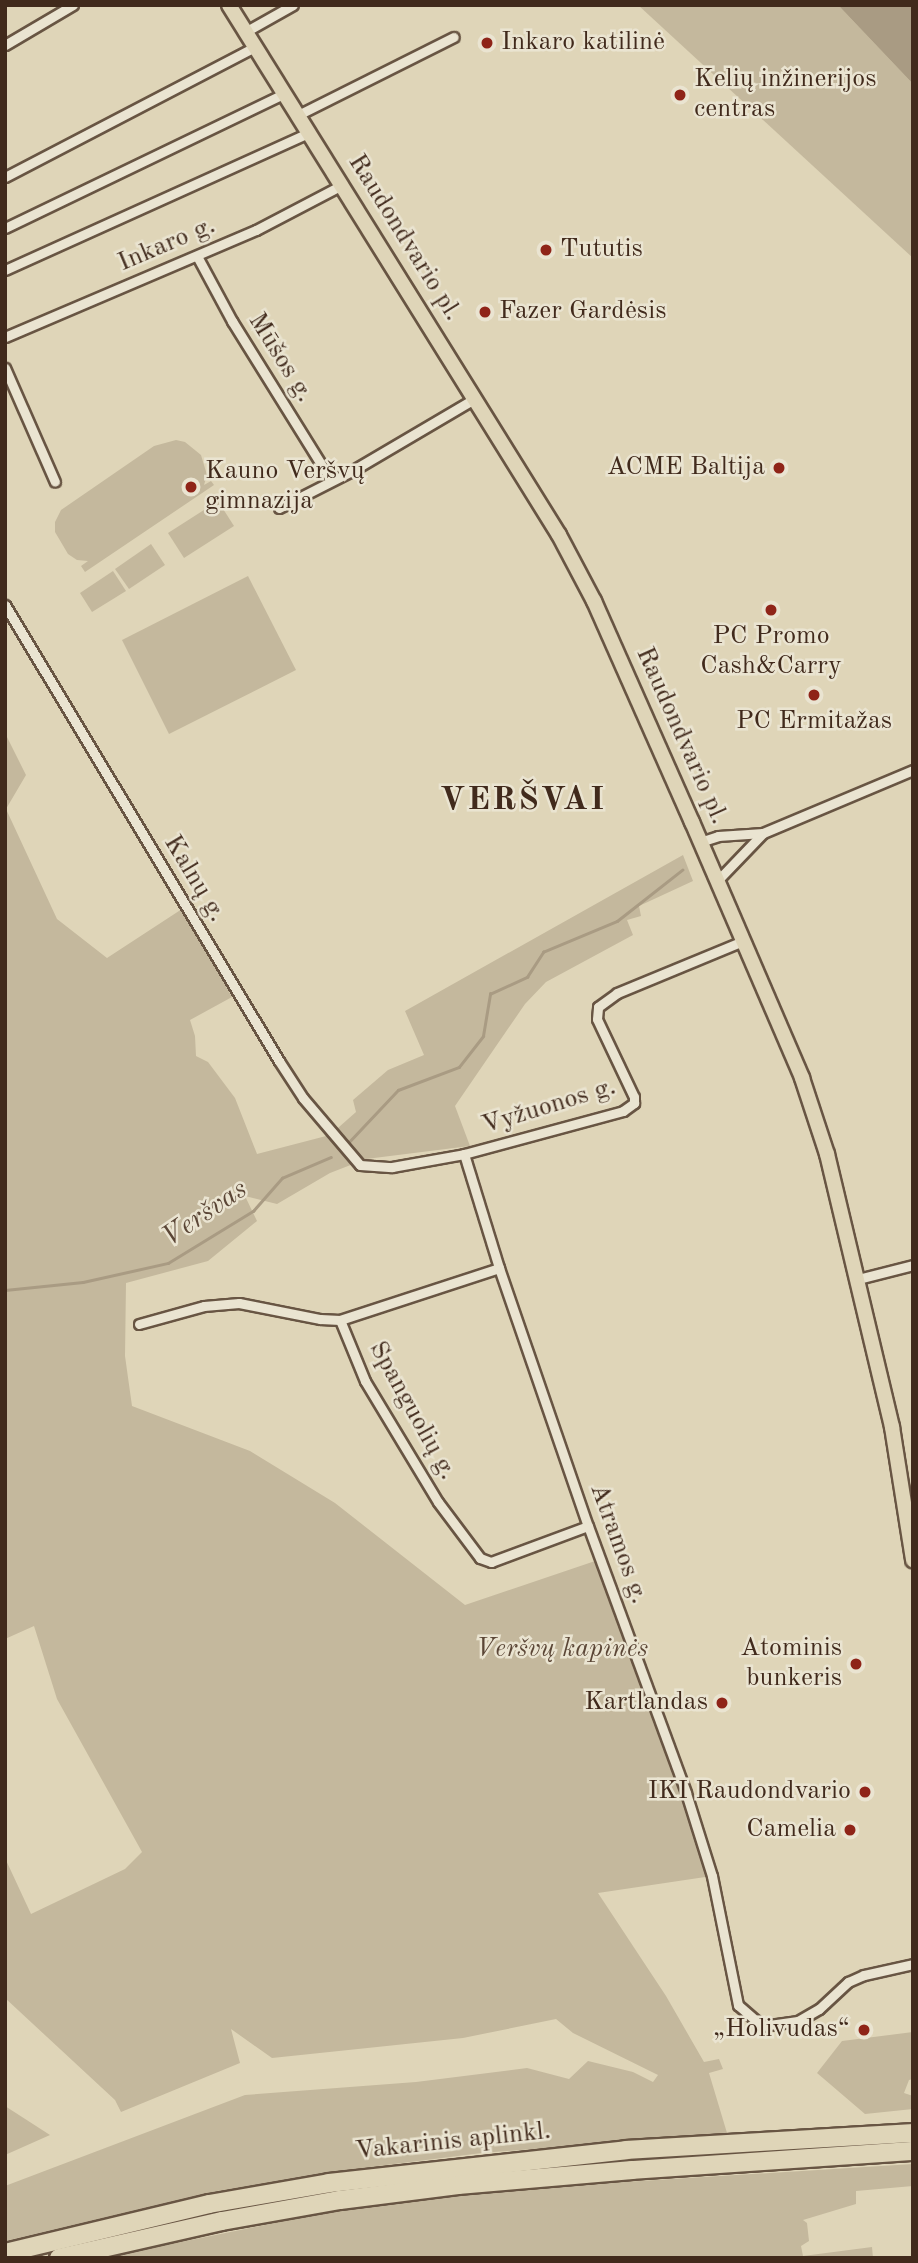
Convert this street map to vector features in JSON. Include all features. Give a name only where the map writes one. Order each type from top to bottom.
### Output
[{"type":"highway","name":"Vakarinis aplinkl.","points":[[5,2253],[196,2207],[329,2183],[613,2152],[913,2133]]},
{"type":"highway","name":"Vakarinis aplinkl.","points":[[59,2258],[222,2221],[340,2200],[471,2184],[913,2151]]},
{"type":"main road","name":"Raudondvario pl.","points":[[229,5],[559,535],[594,601],[802,1078],[821,1133],[892,1427],[913,1560]]},
{"type":"street","points":[[5,45],[73,5]]},
{"type":"street","points":[[245,32],[293,5]]},
{"type":"street","points":[[298,115],[453,37]]},
{"type":"street","points":[[5,177],[255,47]]},
{"type":"street","points":[[5,228],[284,94]]},
{"type":"street","points":[[5,270],[309,133]]},
{"type":"street","name":"Inkaro g.","points":[[5,337],[291,214],[342,186]]},
{"type":"street","name":"Mūšos g.","points":[[197,256],[232,321],[331,480]]},
{"type":"street","points":[[5,369],[55,482]]},
{"type":"street","points":[[279,508],[350,472],[474,399]]},
{"type":"street","name":"Kalnų g.","points":[[5,605],[303,1098],[360,1166],[392,1167],[464,1154]]},
{"type":"street","points":[[700,842],[725,835],[763,833],[913,770]]},
{"type":"street","points":[[717,881],[763,833]]},
{"type":"street","name":"Vyžuonos g.","points":[[464,1154],[629,1108],[634,1097],[597,1019],[598,1007],[617,993],[743,941]]},
{"type":"street","name":"Atramos g.","points":[[464,1154],[499,1268],[588,1526],[686,1793],[712,1876],[738,2005],[762,2026],[798,2021],[819,2009],[848,1982],[864,1975],[913,1964]]},
{"type":"street","points":[[858,1279],[913,1265]]},
{"type":"street","points":[[340,1320],[499,1268]]},
{"type":"street","name":"Spanguolių g.","points":[[139,1324],[204,1306],[239,1303],[320,1320],[340,1320],[365,1381],[438,1502],[480,1558],[491,1562],[588,1526]]},
{"type":"green space","points":[[638,5],[838,5],[913,84],[913,258]]},
{"type":"green space","points":[[176,440],[185,442],[201,455],[207,475],[204,485],[211,481],[214,485],[85,572],[81,566],[88,561],[77,560],[68,554],[55,532],[55,522],[61,510],[154,446]]},
{"type":"green space","points":[[218,501],[234,526],[184,558],[168,533]]},
{"type":"green space","points":[[151,544],[165,565],[129,589],[115,569]]},
{"type":"green space","points":[[113,571],[126,591],[92,612],[80,593]]},
{"type":"green space","points":[[248,576],[296,670],[169,734],[122,640]]},
{"type":"green space","name":"Veršvų kapinės","points":[[5,733],[26,775],[6,809],[57,919],[107,958],[182,909],[232,997],[190,1020],[195,1036],[196,1056],[208,1062],[235,1098],[257,1154],[330,1135],[356,1112],[353,1100],[388,1070],[424,1055],[405,1011],[683,855],[693,881],[639,906],[641,916],[627,920],[633,935],[546,982],[525,1004],[455,1106],[470,1146],[366,1159],[330,1173],[277,1204],[245,1196],[257,1221],[208,1261],[126,1283],[125,1356],[132,1406],[250,1451],[335,1503],[465,1605],[601,1559],[712,1876],[598,1893],[666,1996],[704,2062],[719,2059],[723,2069],[709,2073],[727,2133],[482,2153],[346,2170],[217,2191],[5,2241],[5,2186],[245,2095],[416,2082],[527,2068],[569,2079],[588,2061],[633,2072],[653,2082],[658,2075],[573,2033],[556,2019],[463,2038],[272,2058],[231,2029],[240,2063],[121,2112],[115,2100],[5,1998],[5,1858],[31,1914],[125,1869],[142,1852],[57,1699],[34,1626],[5,1639]]},
{"type":"green space","points":[[913,2032],[913,2079],[909,2080],[904,2093],[913,2096],[913,2109],[865,2114],[817,2073],[842,2041]]},
{"type":"green space","points":[[5,2106],[50,2135],[5,2155]]},
{"type":"green space","points":[[744,2151],[745,2156],[126,2234],[28,2258],[11,2258],[219,2209],[302,2195],[531,2167]]},
{"type":"green space","points":[[913,2164],[913,2186],[856,2191],[856,2204],[803,2220],[807,2223],[809,2241],[801,2246],[803,2256],[872,2247],[873,2258],[103,2258],[334,2211],[448,2197],[624,2182]]},
{"type":"shaded area","points":[[838,5],[913,5],[913,84]]},
{"type":"waterway","name":"Veršvas","points":[[347,1144],[398,1090],[459,1067],[483,1036],[490,994],[527,977],[543,952],[617,921],[682,870]]},
{"type":"waterway","name":"Veršvas","points":[[5,1290],[83,1282],[168,1263],[253,1211],[282,1178],[331,1157]]},
{"type":"place","name":"Inkaro katilinė","points":[[487,43]]},
{"type":"place","name":"Kelių inžinerijos centras","points":[[680,95]]},
{"type":"place","name":"Tututis","points":[[546,250]]},
{"type":"place","name":"Fazer Gardėsis","points":[[485,312]]},
{"type":"place","name":"ACME Baltija","points":[[779,468]]},
{"type":"place","name":"Kauno Veršvų gimnazija","points":[[191,487]]},
{"type":"place","name":"PC Promo Cash&Carry","points":[[771,610]]},
{"type":"place","name":"PC Ermitažas","points":[[814,695]]},
{"type":"place","name":"Atominis bunkeris","points":[[856,1664]]},
{"type":"place","name":"Kartlandas","points":[[722,1703]]},
{"type":"place","name":"IKI Raudondvario","points":[[865,1792]]},
{"type":"place","name":"Camelia","points":[[850,1830]]},
{"type":"place","name":"„Holivudas“","points":[[864,2030]]},
{"type":"district","name":"VERŠVAI","points":[[523,801]]}]
